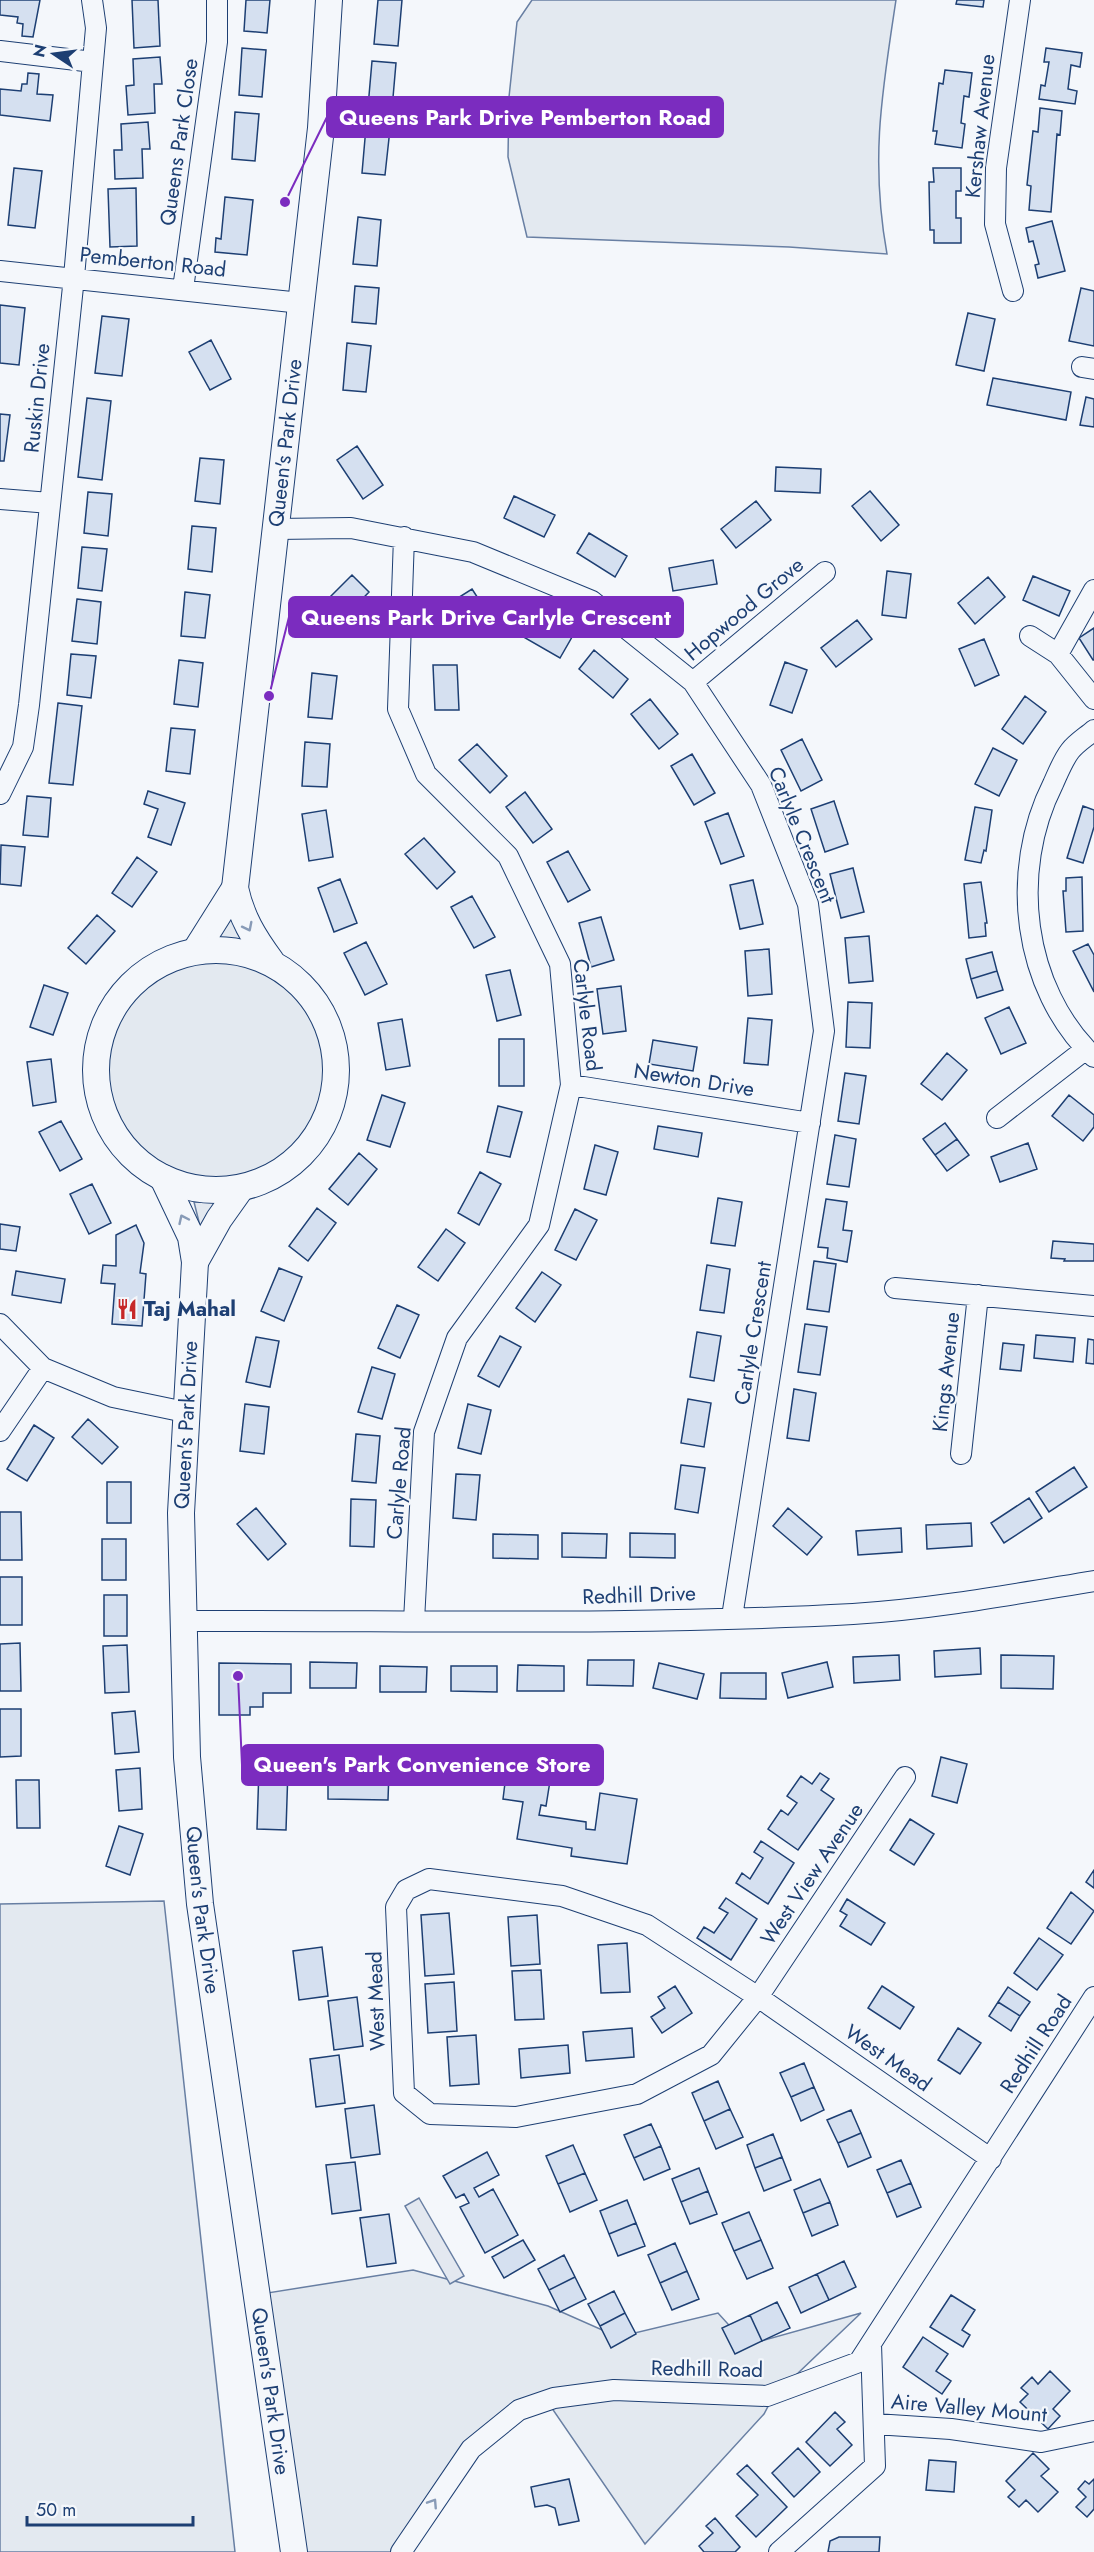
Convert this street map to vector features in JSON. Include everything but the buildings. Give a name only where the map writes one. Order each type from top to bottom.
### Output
[{"type":"street","name":"Ruskin Drive","points":[[3,783],[23,747],[30,705],[74,277],[96,28],[92,0]]},
{"type":"street","name":"Queens Park Close","points":[[183,289],[217,42],[218,0]]},
{"type":"street","name":"Queen's Park Drive","points":[[271,962],[251,934],[239,909],[235,888],[321,128],[329,0]]},
{"type":"street","name":"Kershaw Avenue","points":[[1013,291],[995,224],[996,168],[1020,0]]},
{"type":"street","points":[[0,51],[93,62]]},
{"type":"street","name":"Pemberton Road","points":[[0,270],[301,303]]},
{"type":"street","points":[[0,499],[51,503]]},
{"type":"street","name":"Carlyle Crescent","points":[[276,529],[351,528],[473,552],[592,601],[693,682],[761,785],[808,904],[824,1031],[732,1617]]},
{"type":"street","name":"Carlyle Road","points":[[404,537],[398,709],[426,774],[508,856],[560,964],[571,1085],[539,1225],[457,1338],[424,1432],[414,1621]]},
{"type":"street","name":"Hopwood Grove","points":[[693,682],[825,572]]},
{"type":"street","points":[[1058,654],[1094,590]]},
{"type":"street","points":[[1030,636],[1058,654],[1094,699]]},
{"type":"street","points":[[997,1118],[1090,1053],[1056,1011],[1038,968],[1028,913],[1028,865],[1040,810],[1070,751],[1094,730]]},
{"type":"street","name":"Queen's Park Drive","points":[[196,950],[235,888]]},
{"type":"street","name":"Queen's Park Drive","points":[[196,950],[234,950],[271,962],[302,984],[325,1016],[336,1052],[335,1091],[322,1128],[298,1158],[267,1179],[241,1188],[215,1190],[188,1187],[163,1178],[141,1163],[122,1145],[108,1122],[99,1097],[96,1071],[99,1044],[107,1019],[129,987],[160,963],[196,950]]},
{"type":"street","name":"Newton Drive","points":[[571,1085],[810,1123]]},
{"type":"street","name":"Queen's Park Drive","points":[[163,1178],[189,1230],[195,1262],[181,1513],[187,1757],[200,1904],[294,2552]]},
{"type":"street","name":"Queen's Park Drive","points":[[195,1262],[219,1219],[241,1188]]},
{"type":"street","name":"Kings Avenue","points":[[896,1288],[1094,1306]]},
{"type":"street","name":"Kings Avenue","points":[[961,1454],[978,1295]]},
{"type":"street","points":[[0,1324],[43,1368],[113,1398],[185,1412]]},
{"type":"street","points":[[0,1431],[43,1368]]},
{"type":"street","name":"Redhill Drive","points":[[183,1622],[550,1621],[854,1614],[996,1597],[1094,1581]]},
{"type":"street","name":"West View Avenue","points":[[758,1997],[905,1777]]},
{"type":"street","name":"West Mead","points":[[758,1997],[711,2055],[637,2094],[516,2117],[430,2114],[404,2093],[396,1907],[406,1890],[429,1879],[562,1896],[647,1925],[758,1997],[991,2159]]},
{"type":"street","name":"Redhill Road","points":[[401,2552],[471,2449],[519,2410],[554,2398],[614,2390],[767,2397],[859,2362],[1094,1997]]},
{"type":"street","points":[[779,2552],[875,2466],[872,2344]]},
{"type":"street","name":"Aire Valley Mount","points":[[875,2424],[951,2429],[1041,2442],[1094,2431]]},
{"type":"shaded area","points":[[532,0],[896,0],[880,126],[879,188],[887,254],[789,247],[527,237],[508,157],[509,97],[517,22]]},
{"type":"shaded area","points":[[230,907],[249,945],[209,939]]},
{"type":"shaded area","points":[[205,961],[227,961],[248,965],[268,974],[285,985],[301,1001],[321,1038],[325,1070],[321,1102],[317,1112],[307,1131],[285,1155],[248,1175],[227,1179],[205,1179],[184,1175],[164,1166],[147,1155],[131,1139],[111,1102],[107,1081],[107,1059],[111,1038],[120,1018],[131,1001],[147,985],[184,965]]},
{"type":"shaded area","points":[[194,1202],[226,1202],[202,1234]]},
{"type":"shaded area","points":[[164,1901],[235,2552],[0,2552],[0,1904]]},
{"type":"shaded area","points":[[419,2198],[464,2276],[450,2284],[405,2206]]},
{"type":"shaded area","points":[[413,2270],[548,2306],[618,2337],[718,2313],[747,2345],[861,2313],[773,2397],[764,2414],[645,2544],[545,2398],[465,2461],[403,2552],[306,2552],[267,2293]]},
{"type":"place","name":"Queens Park Drive Pemberton Road","points":[[285,202]]},
{"type":"place","name":"Queens Park Drive Carlyle Crescent","points":[[269,696]]},
{"type":"place","name":"Taj Mahal","points":[[127,1309]]},
{"type":"place","name":"Queen's Park Convenience Store","points":[[238,1676]]}]
